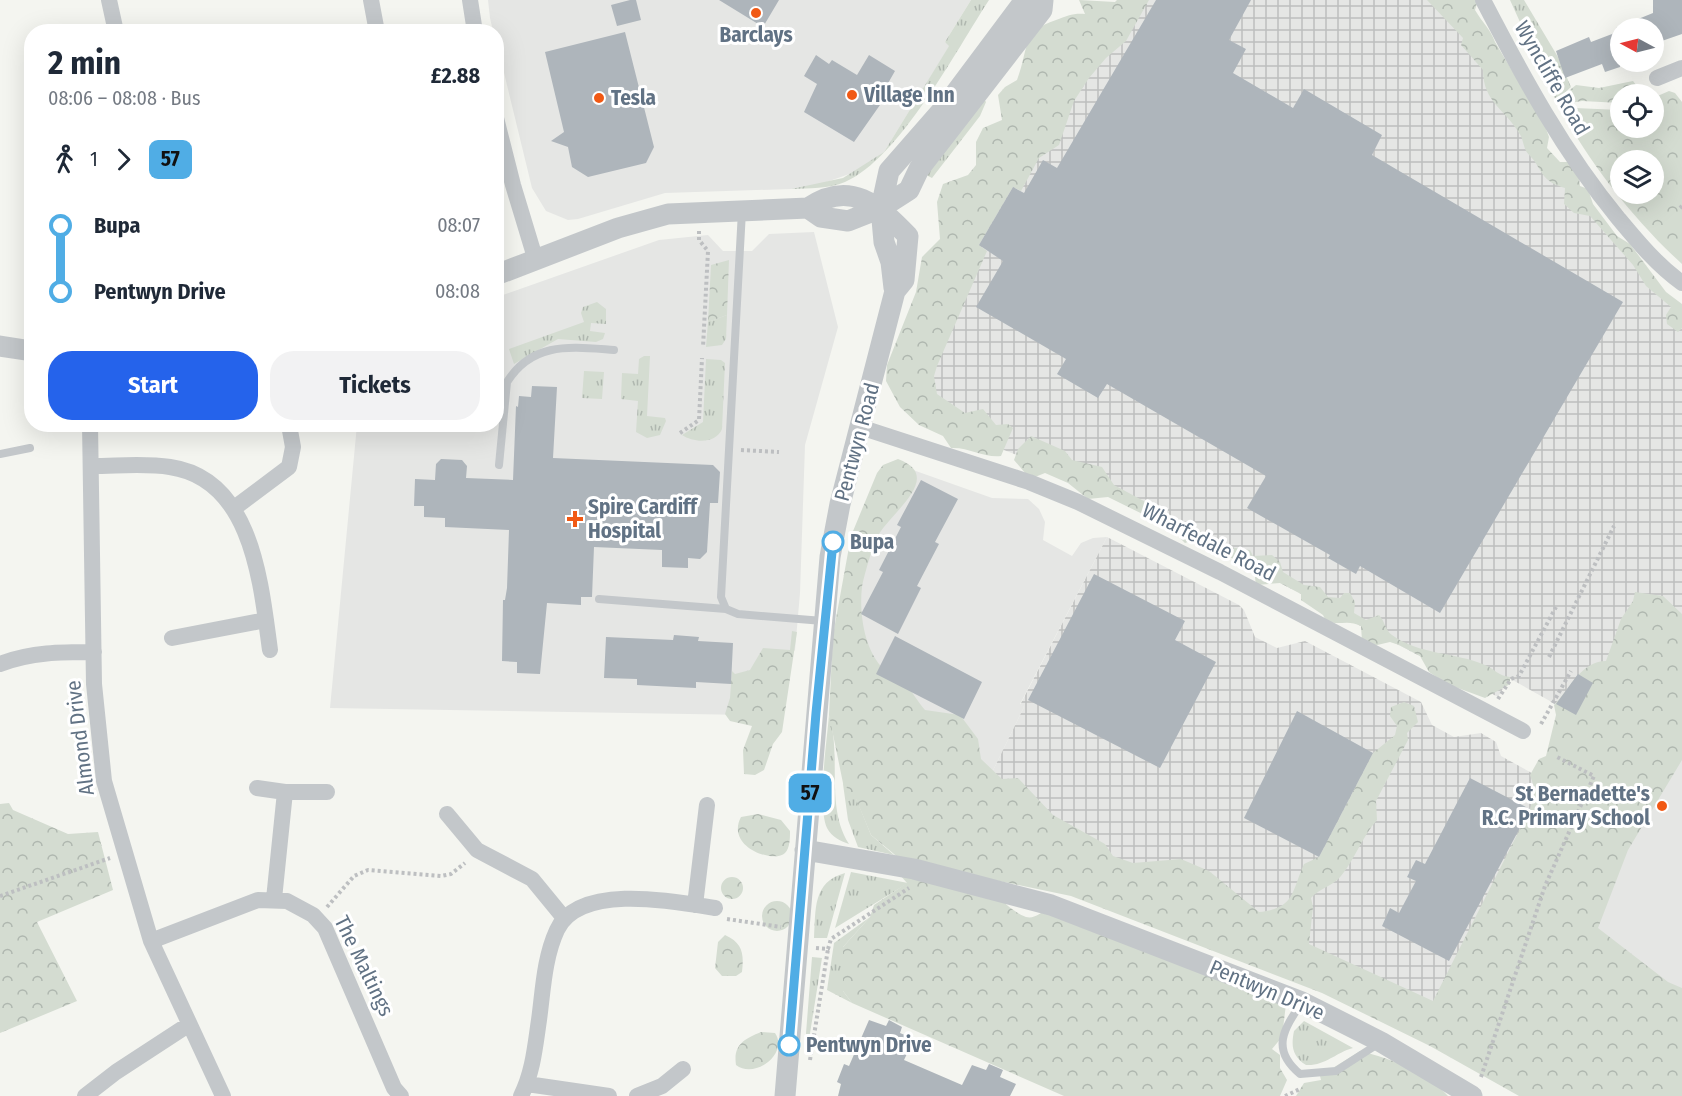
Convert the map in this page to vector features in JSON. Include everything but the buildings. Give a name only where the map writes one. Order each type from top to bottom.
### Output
[{"type":"street","points":[[109,0],[114,24]]},
{"type":"street","points":[[370,0],[375,24]]},
{"type":"street","points":[[470,0],[474,24]]},
{"type":"street","name":"Pentwyn Road","points":[[785,1096],[832,546],[840,504],[895,291],[891,279],[891,262],[884,242],[881,208],[889,171],[945,107],[1025,0]]},
{"type":"street","points":[[504,272],[646,219],[668,214],[808,208],[822,198],[850,195],[881,208],[909,190],[919,169],[1042,10],[1043,0]]},
{"type":"street","name":"Wyncliffe Road","points":[[1483,0],[1541,109],[1572,159],[1654,260],[1682,284]]},
{"type":"street","points":[[1657,78],[1682,68]]},
{"type":"street","points":[[504,150],[536,261]]},
{"type":"street","points":[[0,346],[24,350]]},
{"type":"street","name":"Wharfedale Road","points":[[860,427],[1029,482],[1068,498],[1220,572],[1523,732]]},
{"type":"street","name":"Almond Drive","points":[[90,432],[94,684],[104,782],[151,941],[188,1025],[223,1096]]},
{"type":"street","points":[[233,509],[289,466],[293,447],[290,432]]},
{"type":"street","points":[[92,466],[172,467],[206,480],[233,509],[257,564],[264,594],[270,650]]},
{"type":"street","points":[[172,638],[266,620]]},
{"type":"street","points":[[0,664],[40,654],[94,652]]},
{"type":"street","points":[[257,788],[285,792],[327,792]]},
{"type":"street","points":[[274,899],[285,792]]},
{"type":"street","points":[[695,905],[707,806]]},
{"type":"street","points":[[447,814],[477,850],[532,879],[564,918]]},
{"type":"street","name":"Pentwyn Drive","points":[[805,850],[914,869],[1051,904],[1302,1002],[1477,1087]]},
{"type":"street","name":"The Maltings","points":[[151,941],[246,903],[274,899],[303,908],[316,918],[330,938],[394,1088],[400,1096]]},
{"type":"street","points":[[609,1096],[524,1090],[533,1066],[547,960],[557,930],[564,918],[585,904],[601,900],[715,908]]},
{"type":"street","points":[[85,1096],[116,1072],[188,1025]]},
{"type":"street","points":[[637,1096],[666,1091],[683,1069]]},
{"type":"lane","points":[[726,609],[721,597],[742,211]]},
{"type":"lane","points":[[504,413],[507,382],[524,362],[549,348],[614,350]]},
{"type":"lane","points":[[499,465],[502,432]]},
{"type":"lane","points":[[0,454],[30,448]]},
{"type":"lane","points":[[599,599],[726,609],[738,614],[825,621]]},
{"type":"lane","points":[[1302,1002],[1285,1026],[1283,1046],[1288,1064],[1300,1074],[1336,1071],[1382,1042]]},
{"type":"path","points":[[699,213],[699,240],[708,251],[703,347]]},
{"type":"path","points":[[680,433],[699,420],[702,358]]},
{"type":"path","points":[[738,450],[779,452]]},
{"type":"path","points":[[1549,657],[1614,526]]},
{"type":"path","points":[[1497,701],[1511,679],[1519,676],[1556,608]]},
{"type":"path","points":[[1541,724],[1572,671]]},
{"type":"path","points":[[1477,1087],[1545,886],[1594,776],[1555,756]]},
{"type":"path","points":[[316,918],[354,876],[368,870],[441,876],[460,868],[477,850]]},
{"type":"path","points":[[0,896],[125,853]]},
{"type":"path","points":[[809,1066],[831,939],[911,886]]},
{"type":"path","points":[[715,908],[721,918],[782,927]]},
{"type":"path","points":[[813,948],[828,949]]},
{"type":"shaded area","points":[[488,0],[971,0],[945,42],[950,45],[884,152],[855,172],[818,185],[791,189],[665,193],[568,220],[546,211],[532,188],[504,73],[504,24],[491,24]]},
{"type":"shaded area","points":[[1130,0],[1450,0],[1552,160],[1658,288],[1682,308],[1682,623],[1582,719],[1509,678],[1498,697],[1169,525],[1050,468],[937,424],[903,386],[944,289]]},
{"type":"shaded area","name":"Spire Cardiff Hospital","points":[[814,232],[838,327],[805,445],[800,593],[795,650],[749,715],[330,708],[356,432],[504,432],[504,295],[659,240],[708,235],[723,251],[752,251],[769,234]]},
{"type":"shaded area","points":[[913,470],[992,498],[1028,499],[1039,509],[1045,522],[1043,540],[1072,556],[1081,543],[1093,538],[1107,537],[1020,704],[1024,707],[981,795],[846,668],[879,486]]},
{"type":"shaded area","points":[[1107,537],[1239,605],[1244,610],[1255,637],[1277,648],[1305,641],[1421,702],[1432,725],[1454,737],[1481,733],[1496,742],[1501,756],[1550,783],[1437,1011],[981,795],[1024,707],[1020,705]]},
{"type":"shaded area","name":"St Bernadette's R.C. Primary School","points":[[1682,736],[1682,997],[1588,937],[1607,876]]},
{"type":"green space","points":[[971,0],[989,0],[925,101],[886,151],[865,170],[845,182],[826,187],[791,189],[843,178],[884,152],[949,46],[945,42]]},
{"type":"green space","points":[[1079,0],[1115,2],[1117,0],[1149,0],[1126,41],[1106,58],[1074,101],[1059,145],[1039,158],[1021,191],[1013,187],[979,245],[987,251],[937,366],[934,376],[937,394],[965,413],[983,409],[996,425],[1008,424],[1013,428],[1001,456],[951,448],[943,436],[919,425],[900,407],[886,381],[887,365],[916,292],[922,257],[940,239],[937,202],[943,184],[968,175],[976,165],[976,142],[983,128],[1002,120],[998,95],[1005,87],[1017,80],[1031,36],[1045,24],[1070,15],[1085,14]]},
{"type":"green space","points":[[1427,0],[1478,0],[1475,10],[1545,126],[1549,137],[1547,148],[1560,162],[1569,162],[1579,177],[1580,186],[1588,189],[1593,204],[1617,236],[1630,244],[1666,292],[1682,304],[1682,328],[1678,332],[1667,324],[1666,315],[1671,307],[1646,286],[1633,265],[1590,216],[1574,213],[1564,204],[1565,188],[1554,184],[1544,176],[1526,151],[1513,125],[1491,98],[1484,81],[1483,70],[1461,45],[1463,38]]},
{"type":"green space","points":[[1510,0],[1524,0],[1558,57],[1571,87],[1556,101]]},
{"type":"green space","points":[[1633,81],[1635,84],[1618,84]]},
{"type":"green space","points":[[1576,85],[1599,88],[1610,86],[1610,102],[1582,101],[1558,105],[1556,101]]},
{"type":"green space","points":[[1669,91],[1675,93],[1682,102],[1682,264],[1626,204],[1664,204],[1664,150],[1610,150],[1610,184],[1585,151],[1562,110],[1575,108],[1610,110],[1610,138],[1664,138],[1664,93]]},
{"type":"green space","points":[[984,99],[986,102],[980,116],[932,178],[926,175]]},
{"type":"green space","points":[[729,260],[727,315],[708,322],[711,265]]},
{"type":"green space","points":[[597,302],[606,309],[606,324],[591,323],[590,331],[605,333],[603,339],[596,342],[558,339],[514,364],[509,349],[584,322],[581,313],[583,307]]},
{"type":"green space","points":[[727,315],[726,339],[722,345],[706,347],[708,322]]},
{"type":"green space","points":[[650,356],[647,416],[665,418],[666,421],[660,435],[647,438],[636,432],[638,401],[621,399],[622,373],[638,374],[639,359]]},
{"type":"green space","points":[[706,359],[721,360],[725,363],[722,429],[710,440],[698,441],[682,435],[703,422]]},
{"type":"green space","points":[[584,371],[604,372],[602,399],[582,398]]},
{"type":"green space","points":[[1031,436],[1065,451],[1072,460],[1102,467],[1114,485],[1207,535],[1222,546],[1250,550],[1253,556],[1272,555],[1280,562],[1283,572],[1304,585],[1320,587],[1328,597],[1340,598],[1344,593],[1350,593],[1355,602],[1354,613],[1366,620],[1379,615],[1390,633],[1403,641],[1425,650],[1485,665],[1510,677],[1510,684],[1485,698],[1447,684],[1429,672],[1420,656],[1390,642],[1373,646],[1362,641],[1361,626],[1326,621],[1323,615],[1301,600],[1301,594],[1280,583],[1256,585],[1254,570],[1196,539],[1185,543],[1180,538],[1179,532],[1108,497],[1088,499],[1068,483],[1045,473],[1035,477],[1026,474],[1014,460],[1018,449]]},
{"type":"green space","points":[[898,459],[911,467],[917,475],[916,485],[876,539],[864,577],[861,597],[862,619],[867,642],[872,652],[884,669],[903,681],[925,710],[960,715],[978,739],[981,759],[1002,779],[1018,778],[1053,815],[1105,844],[1113,856],[1133,863],[1181,859],[1209,871],[1259,912],[1279,907],[1286,903],[1294,891],[1304,864],[1319,857],[1373,753],[1395,735],[1397,726],[1390,716],[1391,707],[1404,702],[1414,706],[1418,722],[1407,733],[1408,740],[1376,801],[1377,820],[1341,876],[1311,898],[1313,907],[1309,944],[1433,1001],[1530,809],[1535,790],[1530,775],[1539,759],[1546,756],[1556,715],[1554,705],[1583,671],[1597,662],[1606,661],[1621,619],[1633,601],[1635,592],[1663,596],[1682,614],[1682,760],[1628,850],[1598,928],[1668,982],[1682,988],[1682,1096],[1519,1096],[1430,1046],[1322,993],[1071,896],[975,876],[1020,915],[1032,917],[1047,910],[1065,907],[1093,912],[1286,1004],[1282,1037],[1272,1049],[1280,1055],[1280,1068],[1287,1080],[1280,1096],[1064,1096],[852,1003],[843,991],[843,947],[870,917],[874,905],[907,883],[900,875],[900,859],[871,835],[856,799],[843,783],[829,715],[833,635],[851,536],[877,473],[883,465]]},
{"type":"green space","points":[[792,631],[797,632],[782,732],[773,744],[764,770],[755,775],[744,774],[743,750],[752,726],[730,721],[725,714],[730,698],[732,671],[735,674],[750,670],[763,648],[790,650]]},
{"type":"green space","points":[[829,715],[833,731],[838,814],[849,844],[831,834],[824,818],[823,789]]},
{"type":"green space","points":[[845,771],[871,835],[894,855],[858,847],[848,820],[843,784]]},
{"type":"green space","points":[[9,803],[13,810],[68,834],[98,832],[113,890],[37,922],[77,1001],[0,1033],[0,804]]},
{"type":"green space","points":[[758,814],[781,820],[790,831],[789,846],[785,853],[779,856],[762,854],[745,844],[740,837],[738,828],[741,817]]},
{"type":"green space","points":[[851,872],[908,883],[835,928]]},
{"type":"green space","points":[[845,873],[827,938],[814,938],[816,908],[821,890],[834,877]]},
{"type":"green space","points":[[732,877],[740,880],[743,888],[740,896],[732,899],[724,896],[721,888],[724,880]]},
{"type":"green space","points":[[777,901],[783,902],[791,910],[791,922],[783,930],[777,931],[771,930],[763,922],[762,916],[763,910],[771,902]]},
{"type":"green space","points":[[870,917],[843,947],[843,991],[852,1003],[827,990],[834,943]]},
{"type":"green space","points":[[725,935],[736,942],[741,950],[742,972],[736,976],[722,976],[715,968],[718,942]]},
{"type":"green space","points":[[812,957],[822,958],[808,1046],[805,1046]]},
{"type":"green space","points":[[1304,1021],[1353,1048],[1319,1063],[1306,1065],[1295,1054],[1293,1046],[1294,1031]]},
{"type":"green space","points":[[761,1032],[775,1033],[778,1041],[774,1056],[760,1067],[752,1069],[744,1069],[736,1065],[736,1052],[741,1044]]},
{"type":"green space","points":[[1360,1051],[1408,1067],[1439,1087],[1448,1096],[1296,1096],[1304,1083],[1321,1080],[1320,1076]]},
{"type":"bus line","name":"57","points":[[789,1045],[816,713],[833,542]]},
{"type":"place","name":"Barclays","points":[[756,13]]},
{"type":"place","name":"Village Inn","points":[[852,95]]},
{"type":"place","name":"Tesla","points":[[599,98]]},
{"type":"place","name":"Spire Cardiff Hospital","points":[[575,519]]},
{"type":"place","name":"Bupa","points":[[833,542]]},
{"type":"place","name":"St Bernadette's R.C. Primary School","points":[[1662,806]]},
{"type":"place","name":"Pentwyn Drive","points":[[789,1045]]}]
